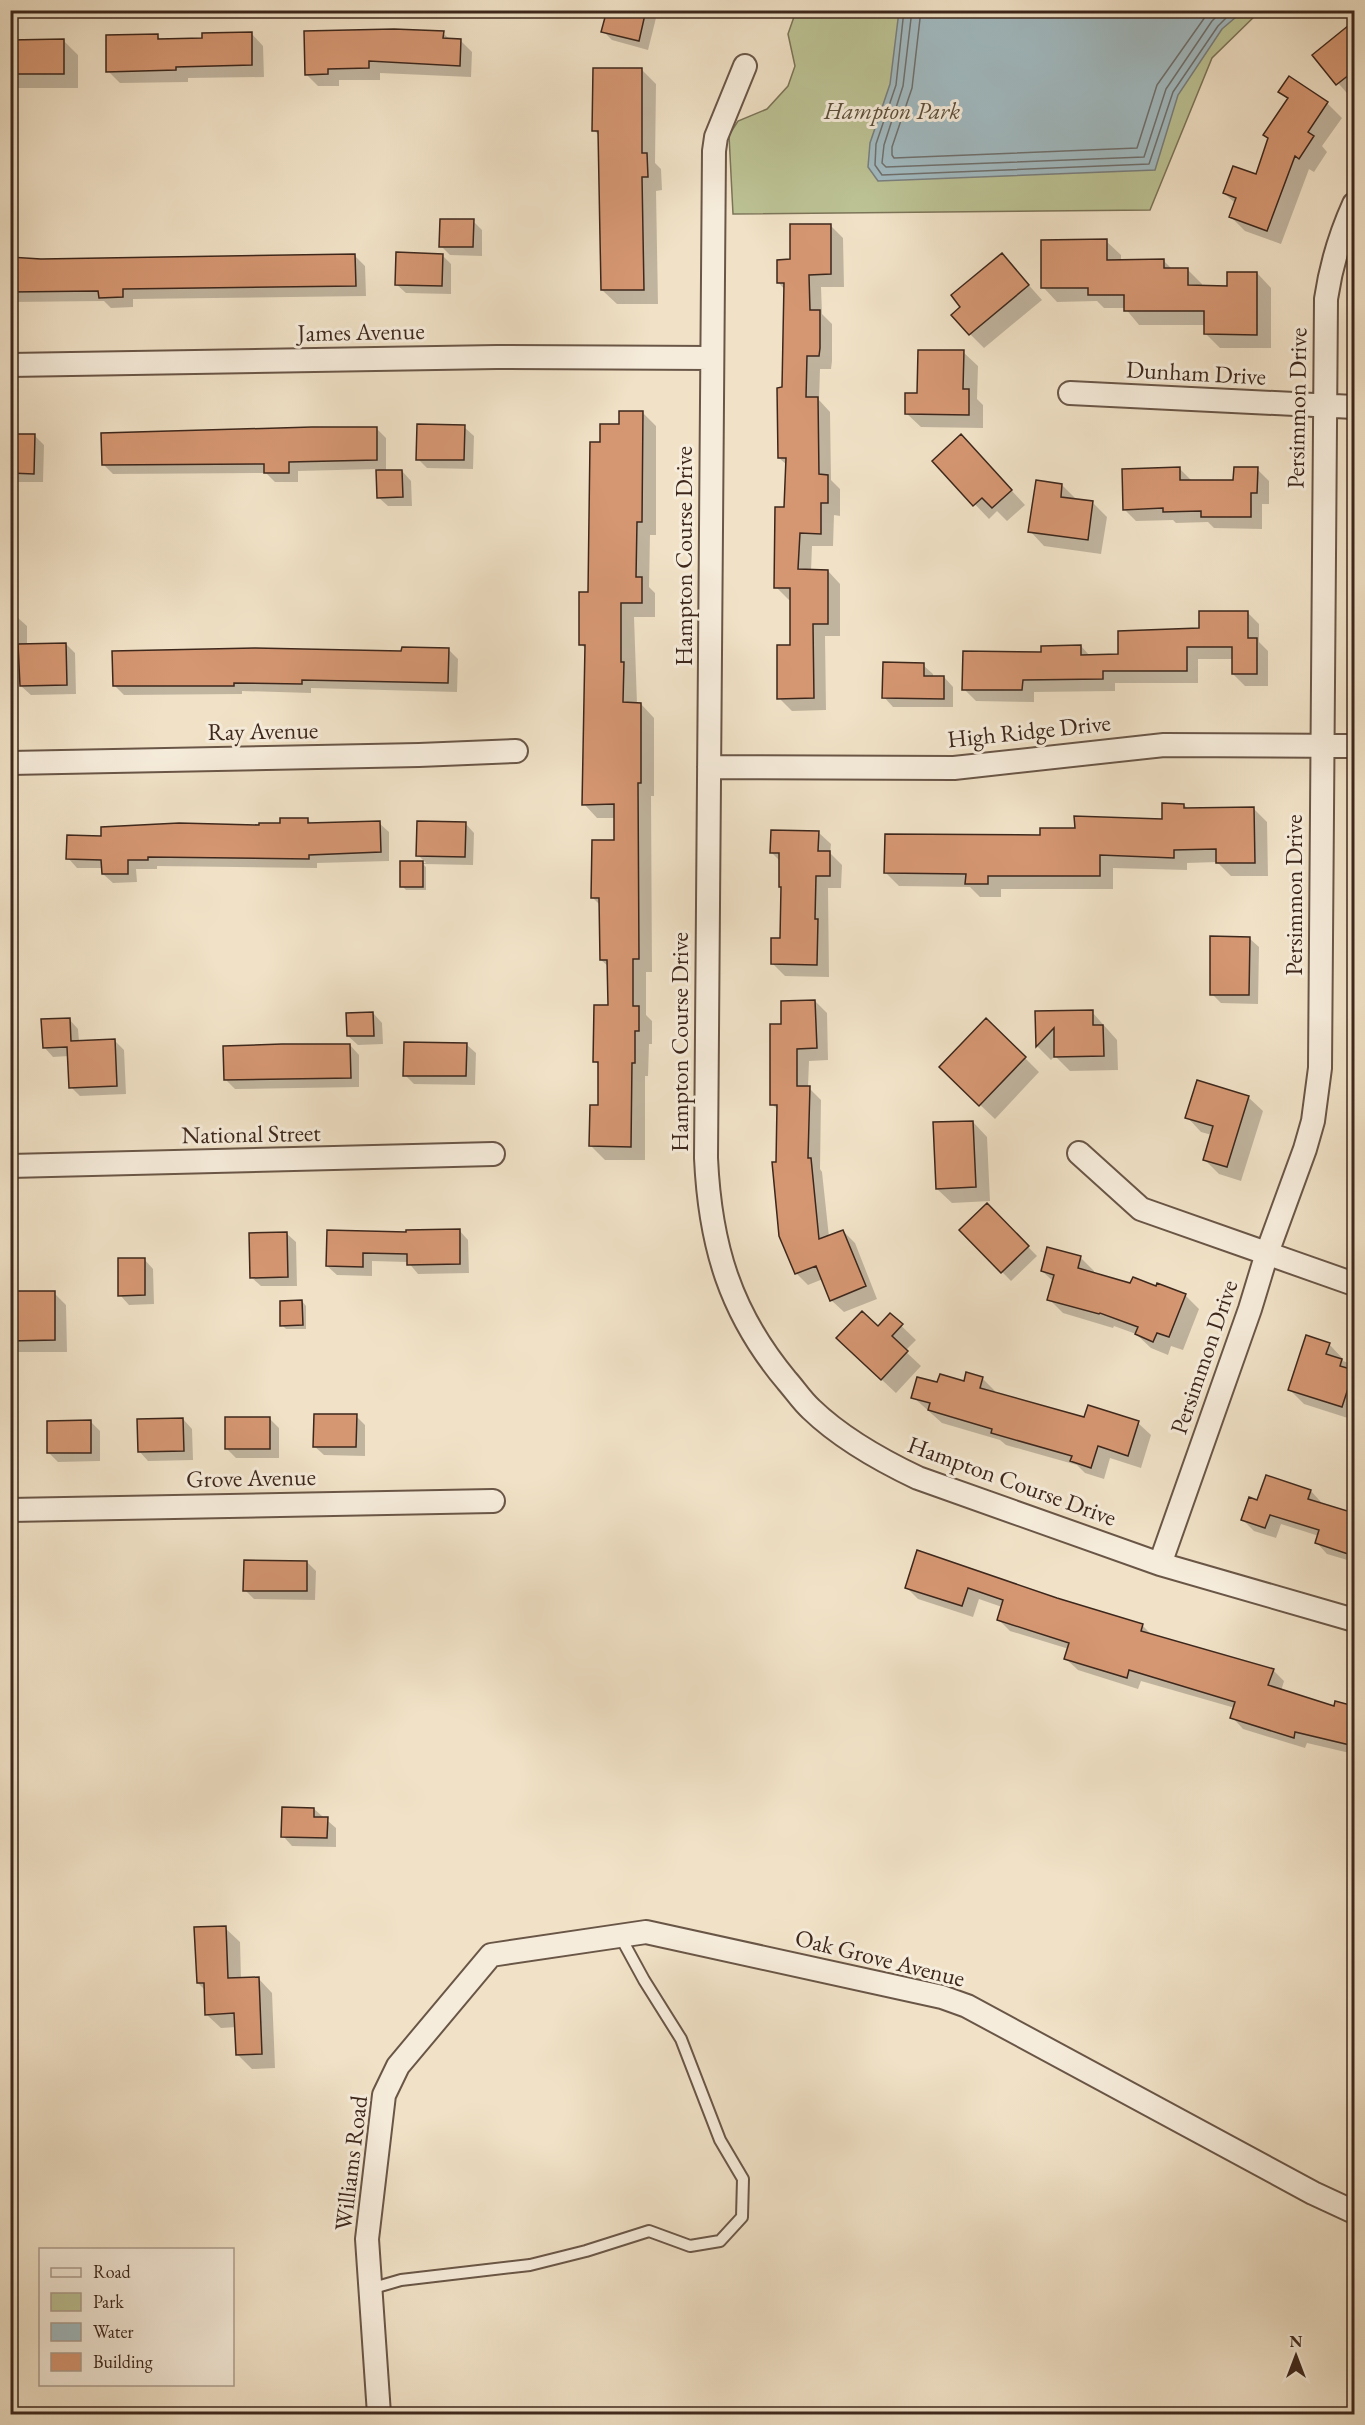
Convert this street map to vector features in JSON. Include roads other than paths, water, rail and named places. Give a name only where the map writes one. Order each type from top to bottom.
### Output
[{"type":"street","name":"Hampton Course Drive","points":[[745,66],[716,137],[714,151],[706,1146],[708,1202],[724,1272],[746,1321],[776,1368],[810,1408],[854,1442],[889,1464],[918,1478],[1160,1564],[1354,1620]]},
{"type":"street","name":"Persimmon Drive","points":[[1160,1564],[1305,1149],[1318,1087],[1320,1068],[1326,299],[1330,273],[1342,232],[1354,204]]},
{"type":"street","name":"James Avenue","points":[[10,365],[497,357],[712,358]]},
{"type":"street","name":"Dunham Drive","points":[[1070,393],[1354,407]]},
{"type":"street","name":"High Ridge Drive","points":[[709,766],[954,768],[1164,745],[1354,746]]},
{"type":"street","name":"Ray Avenue","points":[[10,763],[516,751]]},
{"type":"street","points":[[1079,1153],[1141,1209],[1354,1284]]},
{"type":"street","name":"National Street","points":[[10,1166],[493,1154]]},
{"type":"street","name":"Grove Avenue","points":[[10,1510],[493,1501]]},
{"type":"street","name":"Oak Grove Avenue","points":[[491,1955],[646,1932],[942,1997],[966,2006],[1313,2193],[1354,2212]]},
{"type":"street","name":"Williams Road","points":[[379,2415],[367,2239],[384,2095],[398,2066],[491,1955]]},
{"type":"lane","points":[[370,2289],[401,2280],[530,2265],[586,2251],[649,2231],[690,2246],[720,2241],[742,2217],[743,2179],[720,2140],[681,2039],[644,1980],[621,1936]]},
{"type":"water","points":[[899,10],[1243,11],[1222,29],[1178,95],[1155,170],[878,181],[868,167],[870,143],[890,84]]},
{"type":"park label","name":"Hampton Park","points":[[892,111]]}]
